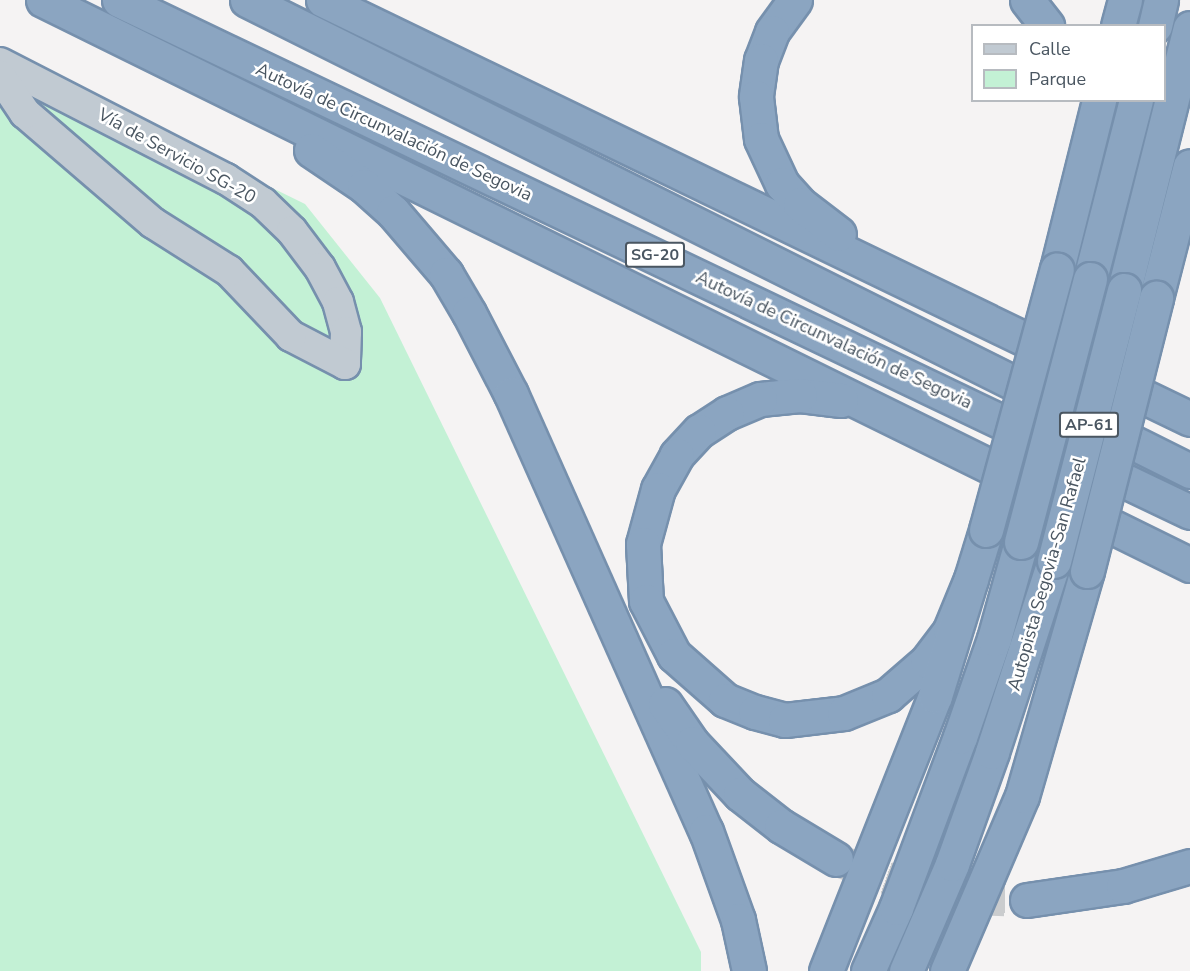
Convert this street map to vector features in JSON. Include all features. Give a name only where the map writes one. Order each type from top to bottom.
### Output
[{"type":"highway","points":[[43,0],[1190,565]]},
{"type":"highway","name":"Autovía de Circunvalación de Segovia","points":[[119,0],[1190,512]]},
{"type":"highway","name":"Autovía de Circunvalación de Segovia","points":[[247,0],[1190,471]]},
{"type":"highway","points":[[322,0],[1190,419]]},
{"type":"highway","points":[[795,0],[772,32],[757,78],[757,118],[770,162],[782,184],[820,221],[936,297]]},
{"type":"highway","points":[[1027,0],[1045,24]]},
{"type":"highway","points":[[1119,24],[1125,0]]},
{"type":"highway","points":[[1155,24],[1161,0]]},
{"type":"highway","name":"Autopista Segovia-San Rafael","points":[[906,971],[952,864],[988,764],[1054,561],[1190,28]]},
{"type":"highway","points":[[137,45],[326,160],[364,186],[420,240],[469,313],[565,514],[724,875],[749,971]]},
{"type":"highway","points":[[826,971],[935,696],[986,530],[1057,269],[1068,218],[1078,160],[1077,102]]},
{"type":"highway","points":[[1068,218],[1098,102]]},
{"type":"highway","name":"Autopista Segovia-San Rafael","points":[[868,971],[896,908],[994,639],[1135,102]]},
{"type":"highway","points":[[947,971],[1022,796],[1087,571],[1190,166]]},
{"type":"highway","points":[[1156,298],[1166,268],[1190,221]]},
{"type":"highway","points":[[926,433],[851,403],[818,396],[760,399],[727,412],[699,431],[677,455],[658,489],[643,544],[646,601],[674,655],[725,700],[785,720],[844,713],[877,700],[909,681],[950,630],[971,579]]},
{"type":"highway","points":[[565,514],[658,692],[692,743],[760,811],[836,859]]},
{"type":"highway","points":[[1027,900],[1123,886],[1190,866]]},
{"type":"street","name":"Vía de Servicio SG-20","points":[[0,63],[226,179],[263,203],[292,231],[333,293],[346,332],[345,364],[291,336],[229,271],[153,223],[25,113],[0,76]]},
{"type":"green space","points":[[0,54],[305,204],[380,298],[701,952],[701,971],[0,971]]},
{"type":"tunnel","points":[[840,861],[922,890],[972,898],[1027,900]]}]
